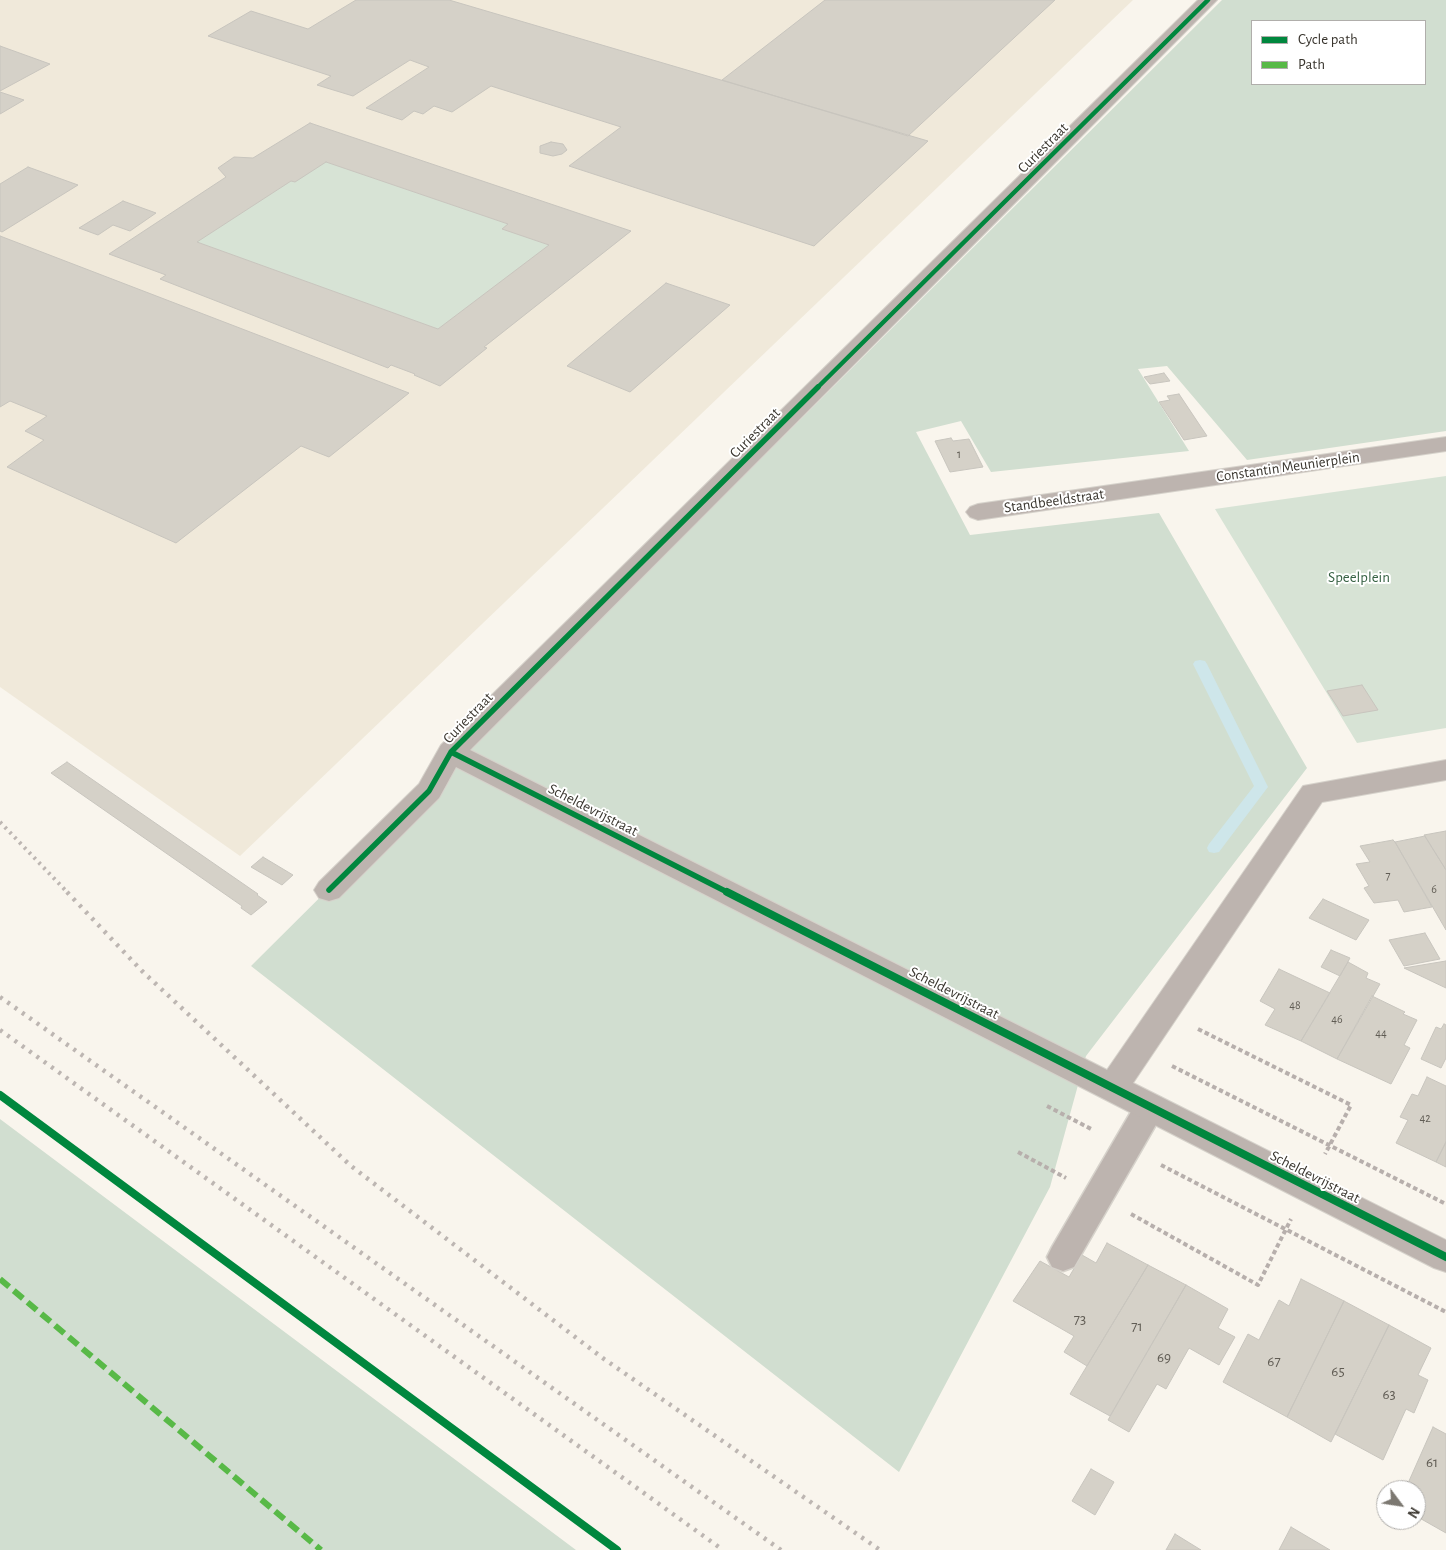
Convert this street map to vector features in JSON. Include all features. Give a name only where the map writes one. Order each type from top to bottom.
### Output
[{"type":"street","name":"Curiestraat","points":[[329,890],[429,791],[451,752],[1208,0]]},
{"type":"street","name":"Constantin Meunierplein","points":[[1131,490],[1446,444]]},
{"type":"street","name":"Standbeeldstraat","points":[[978,512],[1131,490]]},
{"type":"street","name":"Scheldevrijstraat","points":[[451,752],[1446,1257]]},
{"type":"street","points":[[1112,1088],[1313,793],[1446,770]]},
{"type":"lane","points":[[1063,1257],[1150,1107]]},
{"type":"path","points":[[1139,1048],[1446,1204]]},
{"type":"path","points":[[1047,1106],[1446,1312]]},
{"type":"shaded area","points":[[0,0],[1133,0],[240,856],[0,687]]},
{"type":"green space","points":[[1222,0],[1446,0],[1446,431],[1247,460],[1167,366],[1138,369],[1189,451],[991,472],[961,421],[916,432],[970,535],[1159,513],[1307,768],[1086,1056],[1050,1187],[899,1472],[251,966]]},
{"type":"green space","points":[[326,162],[508,224],[502,229],[549,245],[438,329],[197,242],[291,181]]},
{"type":"green space","name":"Speelplein","points":[[1446,476],[1446,728],[1357,743],[1215,509]]},
{"type":"green space","points":[[0,1119],[576,1550],[0,1550]]},
{"type":"building","points":[[356,0],[449,0],[928,141],[814,246],[569,166],[621,127],[491,86],[452,112],[434,106],[423,114],[414,111],[402,120],[366,108],[429,67],[410,60],[353,96],[317,85],[331,76],[208,36],[251,11],[308,29]]},
{"type":"building","points":[[825,0],[1055,0],[908,136],[722,80]]},
{"type":"building","points":[[0,46],[50,64],[0,91]]},
{"type":"building","points":[[0,92],[24,100],[0,114]]},
{"type":"building","points":[[310,123],[631,231],[484,347],[487,348],[440,386],[415,374],[391,365],[388,368],[160,279],[166,275],[109,254],[226,177],[218,168],[234,157],[253,158]],"holes":[[[326,162],[508,224],[502,229],[549,245],[438,329],[197,242],[291,181],[295,182]]]},
{"type":"building","points":[[551,142],[563,144],[567,150],[562,154],[553,156],[540,153],[540,146]]},
{"type":"building","points":[[28,167],[78,185],[2,232],[0,231],[0,184]]},
{"type":"building","points":[[123,201],[156,213],[130,231],[113,225],[98,235],[79,228]]},
{"type":"building","points":[[0,236],[409,393],[329,457],[301,446],[176,543],[7,467],[44,440],[25,431],[47,416],[10,401],[0,407]]},
{"type":"building","points":[[666,283],[730,305],[630,392],[567,366]]},
{"type":"building","points":[[1164,373],[1170,381],[1150,384],[1144,377]]},
{"type":"building","points":[[1179,394],[1207,436],[1184,440],[1159,402],[1170,400],[1167,396]]},
{"type":"building","points":[[951,438],[953,441],[969,439],[983,467],[950,472],[935,441]]},
{"type":"building","points":[[1362,685],[1378,710],[1343,716],[1327,691]]},
{"type":"building","points":[[67,762],[267,902],[251,915],[241,908],[242,906],[51,773]]},
{"type":"building","points":[[1446,831],[1446,870],[1424,835]]},
{"type":"building","points":[[1425,836],[1446,870],[1446,930],[1395,842]]},
{"type":"building","points":[[1393,840],[1432,907],[1404,912],[1398,900],[1374,903],[1364,888],[1369,886],[1356,864],[1370,862],[1360,846]]},
{"type":"building","points":[[263,857],[293,875],[282,885],[251,867]]},
{"type":"building","points":[[1323,899],[1369,920],[1356,940],[1309,918]]},
{"type":"building","points":[[1425,933],[1440,959],[1404,966],[1389,940]]},
{"type":"building","points":[[1331,950],[1350,958],[1340,976],[1321,967]]},
{"type":"building","points":[[1446,961],[1446,988],[1404,968]]},
{"type":"building","points":[[1348,962],[1368,973],[1366,978],[1380,984],[1337,1059],[1301,1041]]},
{"type":"building","points":[[1279,969],[1330,993],[1301,1041],[1265,1025],[1275,1009],[1260,1001]]},
{"type":"building","points":[[1372,996],[1417,1020],[1404,1045],[1410,1048],[1391,1084],[1337,1059]]},
{"type":"building","points":[[1444,1024],[1446,1025],[1446,1058],[1441,1068],[1421,1059],[1436,1027],[1441,1029]]},
{"type":"building","points":[[1427,1077],[1446,1086],[1446,1142],[1436,1162],[1396,1143],[1408,1120],[1400,1117],[1412,1094],[1418,1096]]},
{"type":"building","points":[[1446,1142],[1446,1167],[1436,1162]]},
{"type":"building","points":[[1107,1243],[1148,1265],[1087,1366],[1064,1352],[1074,1336],[1013,1301],[1040,1261],[1069,1277],[1082,1255],[1096,1263]]},
{"type":"building","points":[[1148,1265],[1186,1285],[1110,1416],[1070,1394]]},
{"type":"building","points":[[1301,1279],[1344,1301],[1287,1417],[1223,1382],[1248,1334],[1259,1340],[1279,1300],[1289,1306]]},
{"type":"building","points":[[1186,1285],[1228,1309],[1218,1328],[1235,1337],[1219,1365],[1189,1348],[1166,1389],[1157,1384],[1129,1432],[1108,1420]]},
{"type":"building","points":[[1344,1301],[1389,1325],[1331,1442],[1287,1417]]},
{"type":"building","points":[[1389,1325],[1431,1348],[1418,1375],[1428,1380],[1414,1413],[1406,1409],[1383,1460],[1335,1434]]},
{"type":"building","points":[[1433,1427],[1446,1434],[1446,1533],[1426,1522],[1426,1480],[1409,1480]]},
{"type":"building","points":[[1091,1469],[1114,1482],[1095,1515],[1072,1501]]},
{"type":"building","points":[[1291,1527],[1330,1550],[1279,1550]]},
{"type":"building","points":[[1175,1534],[1201,1550],[1166,1550]]},
{"type":"waterway","points":[[1200,664],[1261,787],[1214,848]]},
{"type":"railway","points":[[0,822],[68,893]]},
{"type":"railway","points":[[67,892],[142,971],[351,1166],[604,1359],[880,1550]]},
{"type":"railway","points":[[0,997],[781,1550]]},
{"type":"railway","points":[[0,1030],[723,1550]]},
{"type":"marked path","points":[[0,1279],[321,1550]]},
{"type":"cycle path","points":[[329,890],[429,791],[451,752],[1208,0]]},
{"type":"cycle path","points":[[451,752],[1446,1257]]},
{"type":"cycle path","points":[[0,1095],[617,1550]]}]
